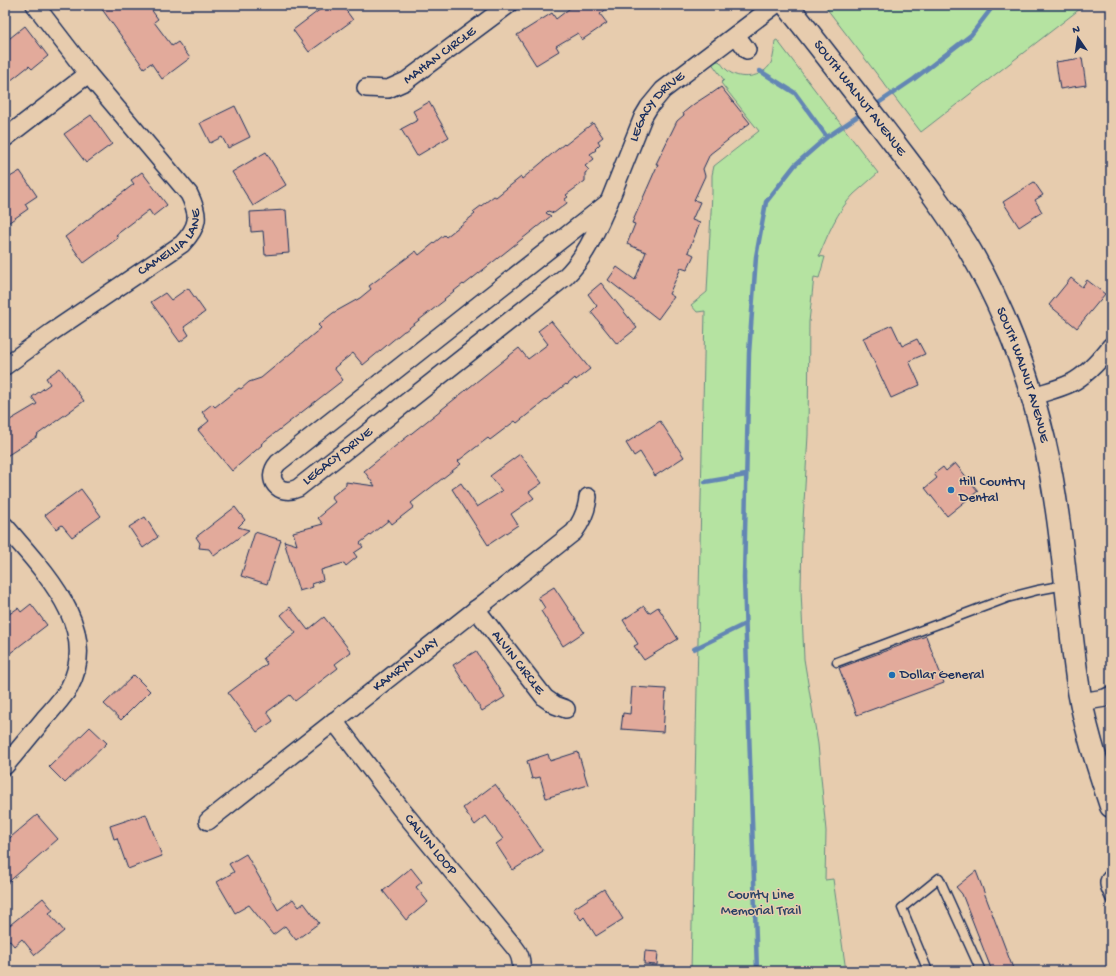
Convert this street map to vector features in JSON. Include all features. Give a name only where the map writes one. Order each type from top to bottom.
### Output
[{"type":"street","name":"CAMELLIA LANE","points":[[5,366],[52,332],[182,244],[195,228],[197,219],[189,194],[88,74],[35,5]]},
{"type":"street","name":"MAHAN CIRCLE","points":[[366,88],[378,90],[388,89],[406,81],[508,5]]},
{"type":"street","name":"LEGACY DRIVE","points":[[609,202],[278,463],[272,474],[276,485],[280,489],[286,491],[292,491],[298,488],[575,268],[597,229],[609,202],[643,117],[648,107],[663,90],[775,5]]},
{"type":"street","name":"SOUTH WALNUT AVENUE","points":[[787,5],[942,205],[979,268],[998,304],[1009,331],[1032,396],[1044,440],[1053,484],[1081,702],[1090,740],[1111,806]]},
{"type":"street","points":[[736,35],[747,50]]},
{"type":"street","points":[[5,138],[88,74]]},
{"type":"street","points":[[1032,396],[1072,382],[1092,366],[1111,346]]},
{"type":"street","name":"KAMRYN WAY","points":[[208,821],[574,532],[584,516],[588,497]]},
{"type":"street","points":[[5,526],[58,592],[71,614],[76,629],[78,651],[74,677],[68,689],[60,701],[5,766]]},
{"type":"street","name":"ALVIN CIRCLE","points":[[476,609],[545,698],[555,705],[566,709]]},
{"type":"street","points":[[1081,702],[1111,696]]},
{"type":"street","name":"CALVIN LOOP","points":[[334,721],[401,809],[516,948],[519,953],[522,970]]},
{"type":"lane","points":[[837,662],[1007,598],[1066,585]]},
{"type":"lane","points":[[1111,873],[1104,880],[1104,886],[1111,900]]},
{"type":"lane","points":[[928,971],[902,908],[939,878],[981,971]]},
{"type":"green space","points":[[824,5],[1085,5],[921,132]]},
{"type":"green space","name":"County Line Memorial Trail","points":[[777,40],[878,173],[848,201],[838,215],[830,231],[819,256],[825,257],[819,278],[814,277],[809,322],[808,435],[802,537],[801,590],[804,659],[818,744],[826,831],[825,880],[833,879],[846,971],[691,971],[705,311],[697,312],[691,305],[707,292],[712,175],[714,166],[759,131],[721,83],[724,80],[711,62],[719,61],[726,69],[738,76],[744,77],[757,75],[771,63],[775,41]]},
{"type":"building","points":[[99,5],[148,5],[158,19],[154,22],[172,46],[178,42],[190,58],[162,79],[151,63],[144,68]]},
{"type":"building","points":[[326,5],[342,5],[353,20],[309,52],[293,30]]},
{"type":"building","points":[[574,5],[612,5],[600,14],[607,23],[582,40],[578,33],[556,46],[559,51],[536,65],[517,35],[552,13],[556,19]]},
{"type":"building","points":[[25,26],[48,56],[32,69],[29,66],[5,85],[5,42]]},
{"type":"building","points":[[1082,58],[1086,85],[1060,89],[1056,62]]},
{"type":"building","points":[[721,87],[750,123],[710,154],[703,169],[705,176],[694,200],[700,202],[692,220],[700,223],[688,252],[694,255],[687,270],[681,268],[669,294],[674,297],[658,319],[608,280],[617,267],[635,280],[646,252],[627,244],[635,224],[632,223],[658,164],[656,164],[677,121],[684,115],[683,113],[694,104]]},
{"type":"building","points":[[429,102],[449,137],[417,156],[401,129],[418,120],[413,111]]},
{"type":"building","points":[[235,106],[250,137],[228,148],[222,137],[210,143],[200,123]]},
{"type":"building","points":[[91,115],[112,144],[86,163],[64,134]]},
{"type":"building","points":[[593,123],[603,137],[598,141],[600,144],[595,149],[596,150],[590,154],[594,159],[585,166],[589,170],[585,173],[585,181],[566,195],[568,197],[565,199],[567,203],[554,213],[548,211],[546,213],[551,216],[444,299],[445,300],[363,365],[353,353],[334,368],[343,380],[261,444],[262,445],[232,471],[198,430],[209,421],[202,412],[212,404],[215,407],[249,382],[261,378],[321,328],[318,325],[333,313],[360,298],[371,289],[369,286],[416,251],[419,255],[444,235],[446,237],[475,214],[473,212],[494,196],[496,197],[521,177],[522,179],[564,144],[565,145]]},
{"type":"building","points":[[266,152],[286,185],[253,206],[232,172]]},
{"type":"building","points":[[20,171],[37,196],[25,204],[28,209],[5,225],[5,180]]},
{"type":"building","points":[[142,172],[167,205],[153,216],[149,210],[116,235],[118,238],[84,263],[65,237],[134,184],[131,180]]},
{"type":"building","points":[[1034,182],[1043,195],[1035,200],[1042,212],[1019,227],[1003,202]]},
{"type":"building","points":[[286,210],[289,253],[265,255],[263,231],[251,232],[250,212]]},
{"type":"building","points":[[1071,278],[1082,287],[1087,280],[1105,294],[1077,328],[1049,305]]},
{"type":"building","points":[[601,283],[637,328],[617,344],[591,312],[597,306],[588,294]]},
{"type":"building","points":[[188,288],[205,312],[184,327],[189,335],[180,342],[151,302],[165,293],[171,300]]},
{"type":"building","points":[[551,321],[590,369],[576,380],[575,378],[567,385],[566,384],[517,423],[515,421],[490,440],[488,438],[458,461],[461,464],[411,503],[414,507],[392,524],[389,520],[360,543],[363,547],[354,553],[357,557],[346,566],[344,563],[321,570],[323,580],[312,584],[313,587],[299,591],[284,541],[297,545],[293,532],[323,524],[318,518],[335,502],[331,497],[346,485],[346,482],[375,486],[364,471],[519,348],[528,359],[548,344],[538,331]]},
{"type":"building","points":[[892,325],[902,346],[917,339],[925,354],[909,361],[920,385],[891,398],[863,338]]},
{"type":"building","points":[[60,368],[84,401],[37,435],[38,436],[5,457],[5,423],[37,404],[32,397],[50,384],[46,378]]},
{"type":"building","points":[[660,421],[684,457],[655,476],[640,452],[634,456],[626,443]]},
{"type":"building","points":[[520,454],[542,483],[529,492],[534,498],[511,514],[518,525],[488,545],[452,489],[461,483],[477,507],[502,491],[490,476]]},
{"type":"building","name":"Hill Country Dental","points":[[955,463],[978,491],[947,516],[925,488],[937,478],[934,474],[943,467],[946,471]]},
{"type":"building","points":[[81,489],[101,516],[72,537],[62,525],[56,529],[45,515]]},
{"type":"building","points":[[235,507],[245,520],[238,527],[249,530],[214,556],[209,549],[199,548],[200,543],[196,537]]},
{"type":"building","points":[[145,517],[158,537],[143,548],[129,527]]},
{"type":"building","points":[[255,532],[281,540],[267,584],[241,576]]},
{"type":"building","points":[[554,587],[584,632],[563,646],[541,611],[545,608],[538,597]]},
{"type":"building","points":[[31,604],[47,625],[5,657],[5,617],[18,608],[21,612]]},
{"type":"building","points":[[644,606],[649,613],[658,607],[678,639],[644,660],[634,646],[638,644],[623,620]]},
{"type":"building","points":[[290,607],[308,630],[324,617],[351,652],[335,664],[338,668],[295,701],[290,695],[267,712],[273,721],[257,732],[228,693],[267,664],[263,658],[296,633],[281,615]]},
{"type":"building","name":"Dollar General","points":[[926,636],[944,683],[857,715],[839,668]]},
{"type":"building","points":[[476,651],[505,697],[482,711],[453,665]]},
{"type":"building","points":[[134,675],[150,691],[121,720],[104,704]]},
{"type":"building","points":[[632,687],[666,689],[663,732],[621,729],[623,713],[630,714]]},
{"type":"building","points":[[90,727],[107,743],[65,783],[49,767]]},
{"type":"building","points":[[578,752],[588,785],[546,798],[540,777],[532,779],[527,761],[548,754],[550,761]]},
{"type":"building","points":[[495,784],[526,825],[543,851],[513,870],[496,844],[503,839],[486,816],[475,825],[463,808]]},
{"type":"building","points":[[146,814],[162,856],[128,869],[117,838],[114,839],[110,826]]},
{"type":"building","points":[[37,815],[58,839],[5,885],[5,842]]},
{"type":"building","points":[[246,854],[278,910],[293,899],[299,907],[304,903],[319,923],[296,940],[285,926],[273,935],[249,905],[235,913],[217,882],[234,872],[229,864]]},
{"type":"building","points":[[411,868],[422,882],[416,887],[428,902],[406,920],[383,891]]},
{"type":"building","points":[[976,871],[1014,971],[992,971],[962,894],[956,887]]},
{"type":"building","points":[[604,889],[623,919],[596,936],[584,917],[581,920],[573,909]]},
{"type":"building","points":[[43,898],[53,910],[49,913],[64,931],[35,955],[22,939],[14,946],[5,935],[5,929]]},
{"type":"building","points":[[645,951],[658,952],[657,965],[644,964]]},
{"type":"waterway","points":[[874,106],[914,79],[971,35],[994,5]]},
{"type":"waterway","points":[[760,71],[795,93],[827,137]]},
{"type":"waterway","points":[[757,971],[744,578],[749,353],[756,257],[766,202],[795,165],[827,137],[864,112]]},
{"type":"waterway","points":[[705,482],[746,475]]},
{"type":"waterway","points":[[694,649],[745,624]]},
{"type":"place","name":"Hill Country Dental","points":[[951,490]]},
{"type":"place","name":"Dollar General","points":[[892,675]]}]
